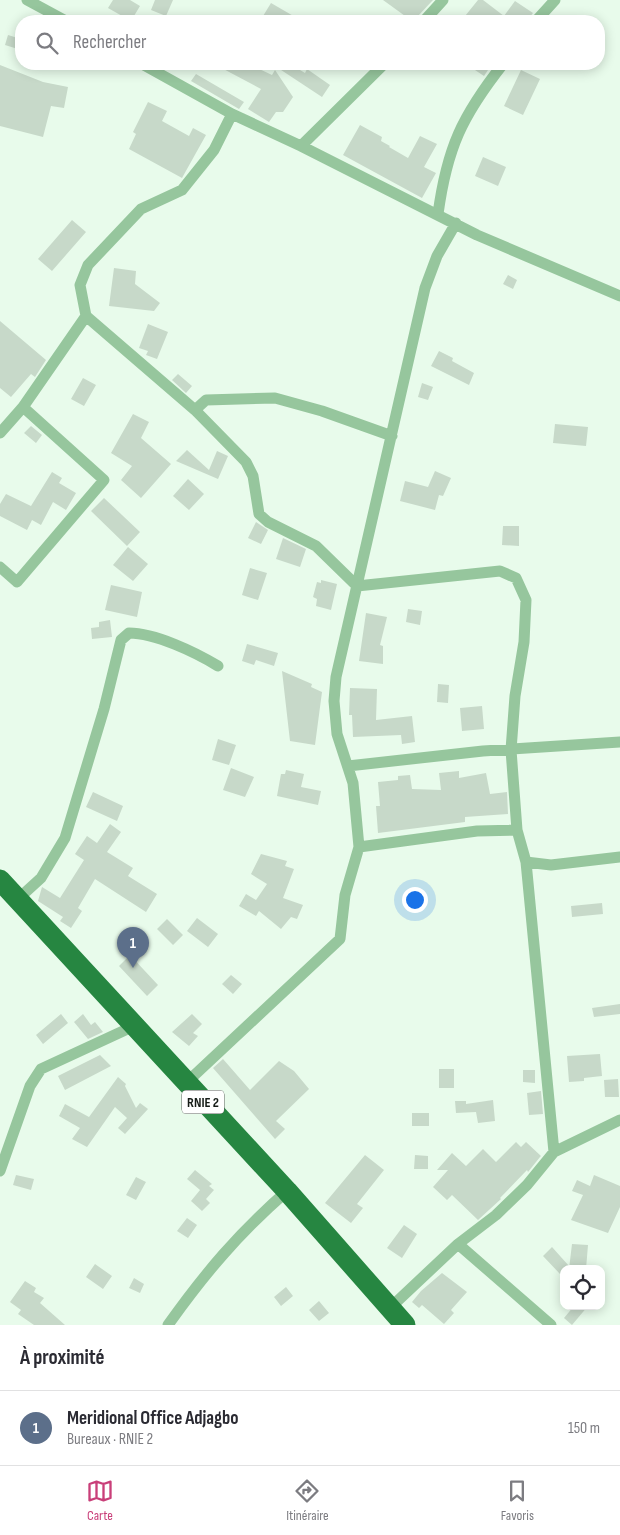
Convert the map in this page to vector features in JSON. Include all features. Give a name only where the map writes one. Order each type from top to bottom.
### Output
[{"type":"highway","name":"RNIE 2","points":[[0,880],[287,1190],[405,1325]]},
{"type":"street","points":[[27,0],[55,15]]},
{"type":"street","points":[[429,15],[443,0]]},
{"type":"street","points":[[541,15],[554,0]]},
{"type":"street","points":[[153,70],[232,114],[301,146],[477,235],[620,296]]},
{"type":"street","points":[[301,146],[378,70]]},
{"type":"street","points":[[438,214],[443,180],[458,129],[476,99],[498,70]]},
{"type":"street","points":[[232,114],[214,150],[182,190],[140,209],[88,265],[80,285],[86,316],[195,410],[246,462],[254,476],[259,514],[268,522],[316,546],[326,558],[357,586],[500,571],[516,578],[526,600],[524,642],[515,696],[511,750],[517,830],[526,862],[554,1152]]},
{"type":"street","points":[[186,1083],[340,939],[345,895],[360,847],[353,783],[338,742],[334,701],[336,677],[425,288],[437,256],[456,224]]},
{"type":"street","points":[[0,432],[23,407],[86,316]]},
{"type":"street","points":[[195,410],[206,400],[275,398],[322,411],[392,436]]},
{"type":"street","points":[[0,567],[17,582],[104,480],[23,407]]},
{"type":"street","points":[[18,899],[41,878],[65,838],[104,709],[121,640],[129,633],[141,633],[196,652],[218,666]]},
{"type":"street","points":[[348,766],[511,750],[620,742]]},
{"type":"street","points":[[360,847],[477,831],[517,830]]},
{"type":"street","points":[[526,862],[551,865],[620,857]]},
{"type":"street","points":[[0,1171],[30,1086],[41,1069],[134,1026]]},
{"type":"street","points":[[390,1308],[458,1244],[496,1215],[554,1152],[620,1120]]},
{"type":"street","points":[[168,1325],[201,1278],[222,1253],[287,1190]]},
{"type":"street","points":[[458,1244],[550,1325]]},
{"type":"building","points":[[113,0],[130,0],[140,6],[135,15],[120,15],[108,8]]},
{"type":"building","points":[[155,0],[173,0],[166,15],[151,10]]},
{"type":"building","points":[[383,0],[433,0],[419,15],[404,15]]},
{"type":"building","points":[[478,0],[483,0],[503,15],[466,15]]},
{"type":"building","points":[[515,1],[533,13],[532,15],[505,15]]},
{"type":"building","points":[[271,3],[292,15],[264,15]]},
{"type":"building","points":[[8,35],[15,37],[15,48],[5,45]]},
{"type":"building","points":[[0,65],[43,82],[68,87],[64,108],[51,106],[43,137],[0,126]]},
{"type":"building","points":[[225,70],[261,70],[272,75],[275,70],[293,97],[283,112],[276,112],[269,122],[248,109],[261,89]]},
{"type":"building","points":[[281,70],[300,70],[305,73],[308,70],[330,85],[322,97]]},
{"type":"building","points":[[475,70],[488,70],[484,76]]},
{"type":"building","points":[[521,70],[540,79],[523,115],[504,106]]},
{"type":"building","points":[[196,74],[244,102],[239,109],[191,81]]},
{"type":"building","points":[[148,102],[167,111],[162,121],[189,136],[193,128],[206,135],[182,178],[129,149],[136,134],[133,132]]},
{"type":"building","points":[[360,125],[382,137],[381,141],[408,158],[420,136],[437,144],[424,167],[436,173],[422,198],[343,155]]},
{"type":"building","points":[[483,157],[506,167],[498,186],[475,176]]},
{"type":"building","points":[[72,220],[86,232],[52,271],[38,259]]},
{"type":"building","points":[[114,268],[136,271],[135,284],[160,303],[154,311],[109,306]]},
{"type":"building","points":[[508,275],[517,280],[513,289],[503,284]]},
{"type":"building","points":[[0,321],[46,360],[35,377],[31,374],[11,397],[0,388]]},
{"type":"building","points":[[148,324],[168,332],[157,359],[146,355],[148,351],[139,348]]},
{"type":"building","points":[[439,351],[453,358],[452,361],[474,373],[469,385],[431,366]]},
{"type":"building","points":[[178,374],[192,386],[186,393],[172,380]]},
{"type":"building","points":[[83,378],[96,385],[84,406],[71,399]]},
{"type":"building","points":[[422,383],[433,387],[428,400],[418,397]]},
{"type":"building","points":[[133,414],[149,422],[141,438],[171,464],[141,498],[121,480],[132,466],[111,453]]},
{"type":"building","points":[[555,424],[588,427],[586,446],[553,443]]},
{"type":"building","points":[[31,426],[42,435],[36,443],[24,433]]},
{"type":"building","points":[[187,450],[209,470],[217,451],[228,456],[218,479],[176,461]]},
{"type":"building","points":[[435,471],[451,478],[443,496],[439,495],[435,510],[400,501],[405,481],[428,487]]},
{"type":"building","points":[[52,472],[62,478],[59,483],[76,493],[66,510],[53,502],[41,525],[32,520],[27,530],[0,516],[0,504],[6,494],[31,506]]},
{"type":"building","points":[[188,479],[204,494],[189,510],[173,496]]},
{"type":"building","points":[[104,498],[140,532],[127,546],[91,511]]},
{"type":"building","points":[[256,522],[268,530],[261,544],[248,538]]},
{"type":"building","points":[[503,526],[519,526],[519,546],[502,545]]},
{"type":"building","points":[[283,538],[306,549],[300,567],[276,559]]},
{"type":"building","points":[[128,547],[148,564],[133,581],[113,565]]},
{"type":"building","points":[[250,568],[267,573],[258,600],[242,595]]},
{"type":"building","points":[[321,580],[337,584],[331,610],[316,606],[317,599],[313,597],[317,582],[321,583]]},
{"type":"building","points":[[111,585],[142,592],[137,617],[105,610]]},
{"type":"building","points":[[408,609],[422,611],[420,625],[406,622]]},
{"type":"building","points":[[366,613],[387,617],[380,645],[383,646],[383,664],[359,661]]},
{"type":"building","points":[[110,620],[112,637],[92,639],[91,628],[99,627],[99,622]]},
{"type":"building","points":[[247,644],[278,653],[274,666],[256,660],[254,665],[242,661]]},
{"type":"building","points":[[282,671],[312,684],[311,687],[322,692],[315,745],[290,741]]},
{"type":"building","points":[[438,684],[449,685],[448,703],[437,702]]},
{"type":"building","points":[[350,688],[377,689],[376,720],[412,716],[415,742],[402,744],[401,735],[353,737],[352,715],[349,715]]},
{"type":"building","points":[[482,706],[484,729],[462,731],[460,708]]},
{"type":"building","points":[[218,739],[236,745],[229,765],[212,760]]},
{"type":"building","points":[[231,768],[254,777],[245,797],[223,790]]},
{"type":"building","points":[[286,770],[304,774],[301,787],[321,791],[318,805],[277,796],[281,774],[285,774]]},
{"type":"building","points":[[459,771],[459,778],[486,773],[490,794],[507,792],[508,814],[465,817],[465,822],[378,833],[376,806],[380,806],[378,782],[398,780],[398,776],[410,775],[412,789],[441,790],[439,773]]},
{"type":"building","points":[[93,792],[123,806],[117,821],[86,807]]},
{"type":"building","points":[[110,824],[121,832],[107,852],[133,868],[128,876],[157,894],[146,912],[95,879],[78,908],[82,911],[71,928],[60,921],[63,917],[38,901],[42,887],[60,898],[84,860],[75,854],[87,836],[97,843]]},
{"type":"building","points":[[261,854],[287,861],[285,866],[294,869],[283,898],[303,905],[297,919],[291,917],[281,929],[259,911],[256,916],[239,906],[246,894],[256,900],[267,884],[251,874]]},
{"type":"building","points":[[602,903],[603,914],[572,917],[571,906]]},
{"type":"building","points":[[197,918],[218,934],[208,947],[187,931]]},
{"type":"building","points":[[167,919],[183,935],[173,945],[157,929]]},
{"type":"building","points":[[130,955],[158,985],[147,996],[119,966]]},
{"type":"building","points":[[231,975],[242,984],[233,994],[222,984]]},
{"type":"building","points":[[620,1004],[620,1014],[594,1017],[592,1008]]},
{"type":"building","points":[[61,1014],[68,1023],[43,1044],[36,1035]]},
{"type":"building","points":[[83,1014],[91,1025],[95,1022],[103,1032],[88,1039],[74,1022]]},
{"type":"building","points":[[192,1014],[202,1024],[193,1033],[198,1036],[189,1046],[172,1032]]},
{"type":"building","points":[[600,1054],[602,1076],[584,1078],[584,1081],[569,1082],[567,1056]]},
{"type":"building","points":[[100,1055],[111,1066],[65,1090],[58,1076]]},
{"type":"building","points":[[223,1059],[250,1090],[279,1061],[294,1071],[309,1089],[276,1121],[285,1129],[275,1139],[213,1068]]},
{"type":"building","points":[[439,1069],[454,1069],[454,1088],[439,1088]]},
{"type":"building","points":[[523,1070],[535,1070],[535,1083],[523,1082]]},
{"type":"building","points":[[118,1077],[126,1084],[125,1086],[136,1108],[140,1103],[148,1109],[125,1134],[118,1128],[127,1118],[115,1107],[87,1147],[72,1139],[80,1128],[59,1116],[65,1104],[89,1117]]},
{"type":"building","points":[[618,1079],[619,1097],[605,1097],[604,1080]]},
{"type":"building","points":[[541,1091],[543,1114],[529,1115],[527,1093]]},
{"type":"building","points":[[493,1100],[495,1121],[478,1123],[476,1112],[456,1113],[455,1101],[466,1101],[466,1104]]},
{"type":"building","points":[[412,1113],[429,1113],[429,1126],[412,1126]]},
{"type":"building","points":[[516,1142],[521,1147],[526,1142],[541,1156],[528,1172],[527,1170],[501,1199],[478,1220],[452,1195],[447,1200],[433,1187],[448,1170],[437,1170],[452,1153],[466,1166],[483,1149],[496,1162]]},
{"type":"building","points":[[365,1155],[384,1170],[357,1204],[363,1208],[351,1223],[325,1203]]},
{"type":"building","points":[[415,1155],[428,1156],[428,1169],[414,1169]]},
{"type":"building","points":[[195,1170],[212,1184],[209,1186],[214,1190],[206,1199],[210,1203],[202,1211],[191,1201],[200,1190],[187,1179]]},
{"type":"building","points":[[16,1175],[34,1179],[31,1190],[13,1185]]},
{"type":"building","points":[[594,1175],[620,1186],[620,1207],[608,1233],[571,1220],[583,1195],[572,1191],[577,1180],[590,1186]]},
{"type":"building","points":[[136,1177],[146,1182],[136,1200],[126,1195]]},
{"type":"building","points":[[187,1218],[197,1225],[188,1238],[177,1231]]},
{"type":"building","points":[[404,1225],[417,1234],[402,1258],[387,1248]]},
{"type":"building","points":[[572,1244],[588,1245],[586,1265],[569,1265]]},
{"type":"building","points":[[552,1247],[568,1265],[560,1265],[560,1274],[543,1256]]},
{"type":"building","points":[[95,1264],[112,1276],[103,1289],[86,1277]]},
{"type":"building","points":[[442,1273],[467,1292],[451,1310],[454,1313],[444,1324],[422,1305],[419,1308],[412,1302],[421,1291]]},
{"type":"building","points":[[134,1278],[144,1284],[140,1293],[129,1288]]},
{"type":"building","points":[[25,1281],[36,1288],[34,1292],[44,1298],[40,1303],[65,1325],[34,1325],[18,1314],[21,1310],[10,1302]]},
{"type":"building","points":[[286,1287],[293,1296],[281,1306],[274,1297]]},
{"type":"building","points":[[319,1301],[329,1313],[319,1321],[309,1310]]},
{"type":"building","points":[[571,1310],[585,1310],[572,1325],[564,1318]]},
{"type":"place","name":"Meridional Office Adjagbo","points":[[133,968]]}]
